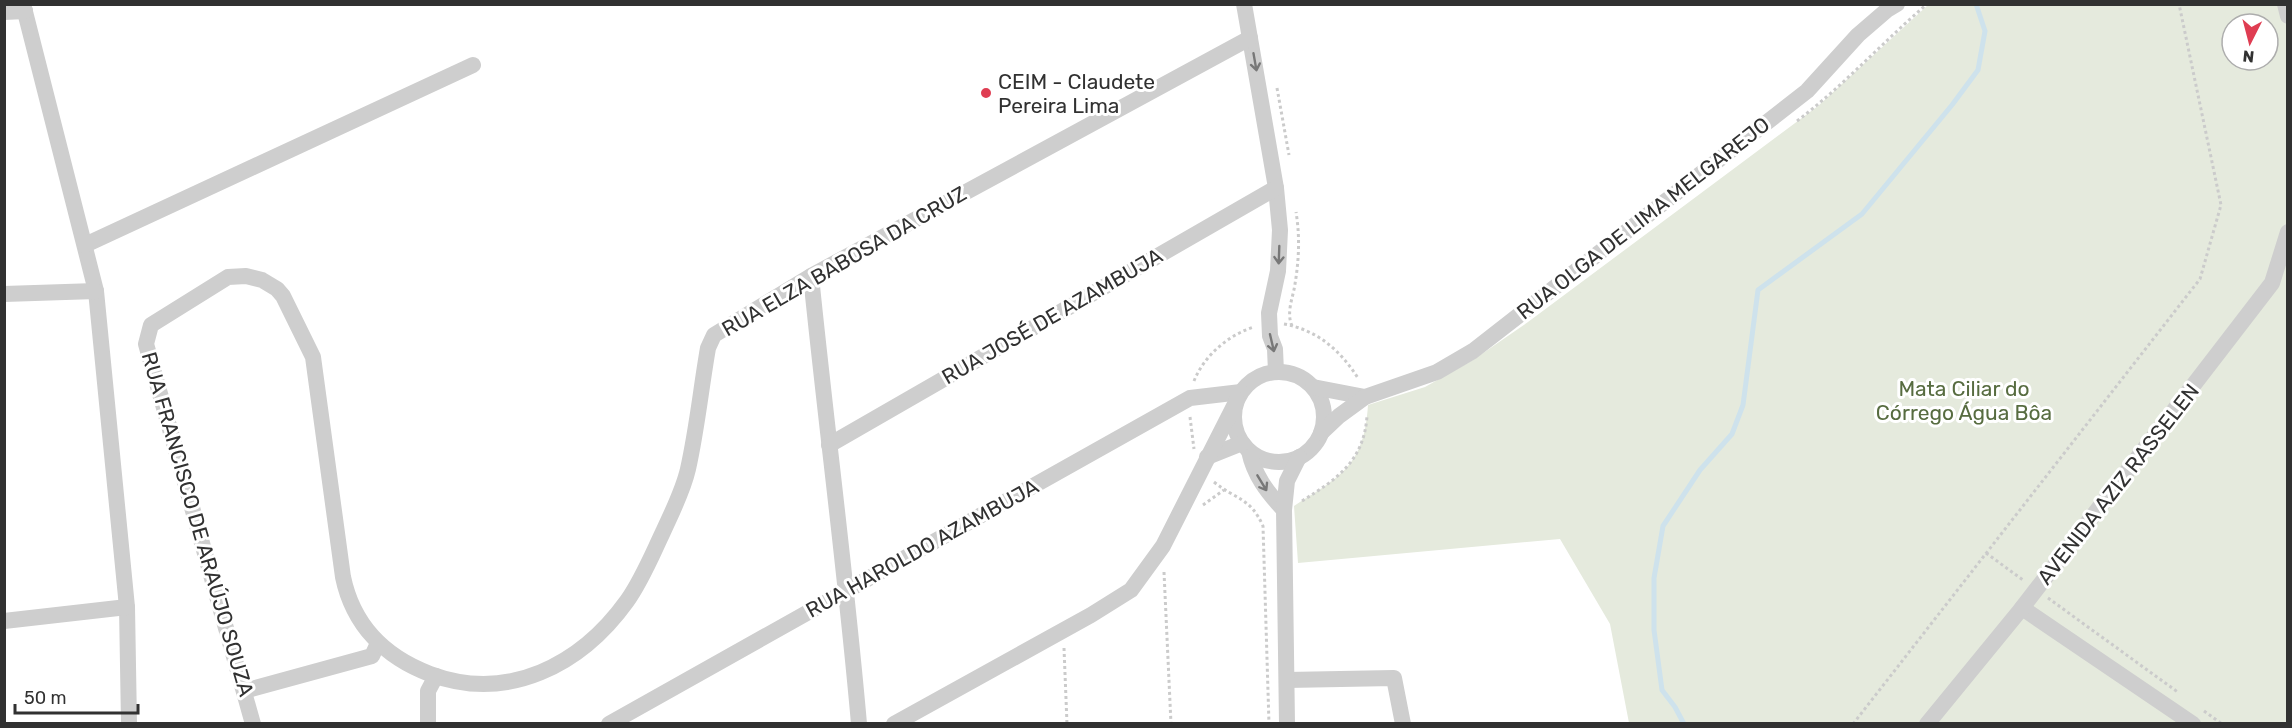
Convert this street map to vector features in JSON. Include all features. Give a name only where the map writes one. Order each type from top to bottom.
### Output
[{"type":"street","points":[[1244,4],[1276,188],[1280,230],[1278,271],[1269,313],[1276,372]]},
{"type":"street","name":"RUA OLGA DE LIMA MELGAREJO","points":[[1321,433],[1339,416],[1367,397],[1437,372],[1473,351],[1806,91],[1858,35],[1897,4]]},
{"type":"street","points":[[2285,4],[2288,16]]},
{"type":"street","points":[[4,12],[24,8],[96,291],[127,608],[129,723]]},
{"type":"street","name":"RUA ELZA BABOSA DA CRUZ","points":[[151,325],[228,277],[254,277],[278,289],[288,303],[313,357],[345,590],[358,619],[378,643],[405,662],[436,676],[475,684],[516,681],[565,658],[598,634],[613,618],[640,581],[678,498],[688,470],[708,348],[714,335],[811,276],[1250,38]]},
{"type":"street","points":[[85,245],[473,65]]},
{"type":"street","name":"RUA JOSÉ DE AZAMBUJA","points":[[829,445],[1276,188]]},
{"type":"street","name":"AVENIDA AZIZ RASSELEN","points":[[1927,723],[2022,608],[2272,284],[2288,232]]},
{"type":"street","points":[[811,276],[847,590],[859,723]]},
{"type":"street","points":[[4,294],[96,291]]},
{"type":"street","name":"RUA FRANCISCO DE ARAÚJO SOUZA","points":[[151,325],[146,344],[253,723]]},
{"type":"street","points":[[894,723],[1131,590],[1163,546],[1239,396],[1256,378],[1276,372],[1296,376],[1313,387],[1367,397]]},
{"type":"street","points":[[1246,447],[1260,458],[1273,461],[1286,461],[1308,451],[1321,433],[1324,421],[1323,409],[1313,387]]},
{"type":"street","points":[[1239,396],[1234,422],[1258,478],[1284,510]]},
{"type":"street","name":"RUA HAROLDO AZAMBUJA","points":[[609,723],[1190,398],[1239,396]]},
{"type":"street","points":[[1204,463],[1246,447]]},
{"type":"street","points":[[1287,723],[1284,510],[1287,481],[1299,457]]},
{"type":"street","points":[[4,621],[127,608]]},
{"type":"street","points":[[2022,608],[2198,717]]},
{"type":"street","points":[[244,691],[372,656],[378,643]]},
{"type":"street","points":[[428,723],[428,691],[436,676]]},
{"type":"street","points":[[1287,680],[1394,678],[1403,723]]},
{"type":"path","points":[[1853,723],[2200,279],[2221,206],[2179,4]]},
{"type":"path","points":[[1292,326],[1319,337],[1339,351],[1367,397]]},
{"type":"path","points":[[1204,463],[1208,477],[1224,490],[1240,497],[1256,511],[1263,526],[1269,723]]},
{"type":"path","points":[[1163,546],[1171,723]]},
{"type":"path","points":[[1986,553],[2024,581]]},
{"type":"path","points":[[2042,594],[2184,696]]},
{"type":"path","points":[[1063,629],[1067,723]]},
{"type":"path","points":[[2198,717],[2222,723]]},
{"type":"green space","name":"Mata Ciliar do Córrego Água Bôa","points":[[1928,5],[2287,5],[2287,723],[1629,723],[1610,624],[1560,539],[1298,563],[1294,506],[1325,486],[1347,467],[1361,442],[1366,426],[1368,405],[1425,387],[1473,360],[1528,322],[1818,106]]},
{"type":"waterway","points":[[1684,724],[1662,690],[1654,630],[1654,578],[1663,526],[1700,470],[1732,434],[1743,405],[1758,290],[1862,214],[1952,105],[1978,70],[1985,31],[1976,4]]},
{"type":"place","name":"CEIM - Claudete Pereira Lima","points":[[986,93]]}]
